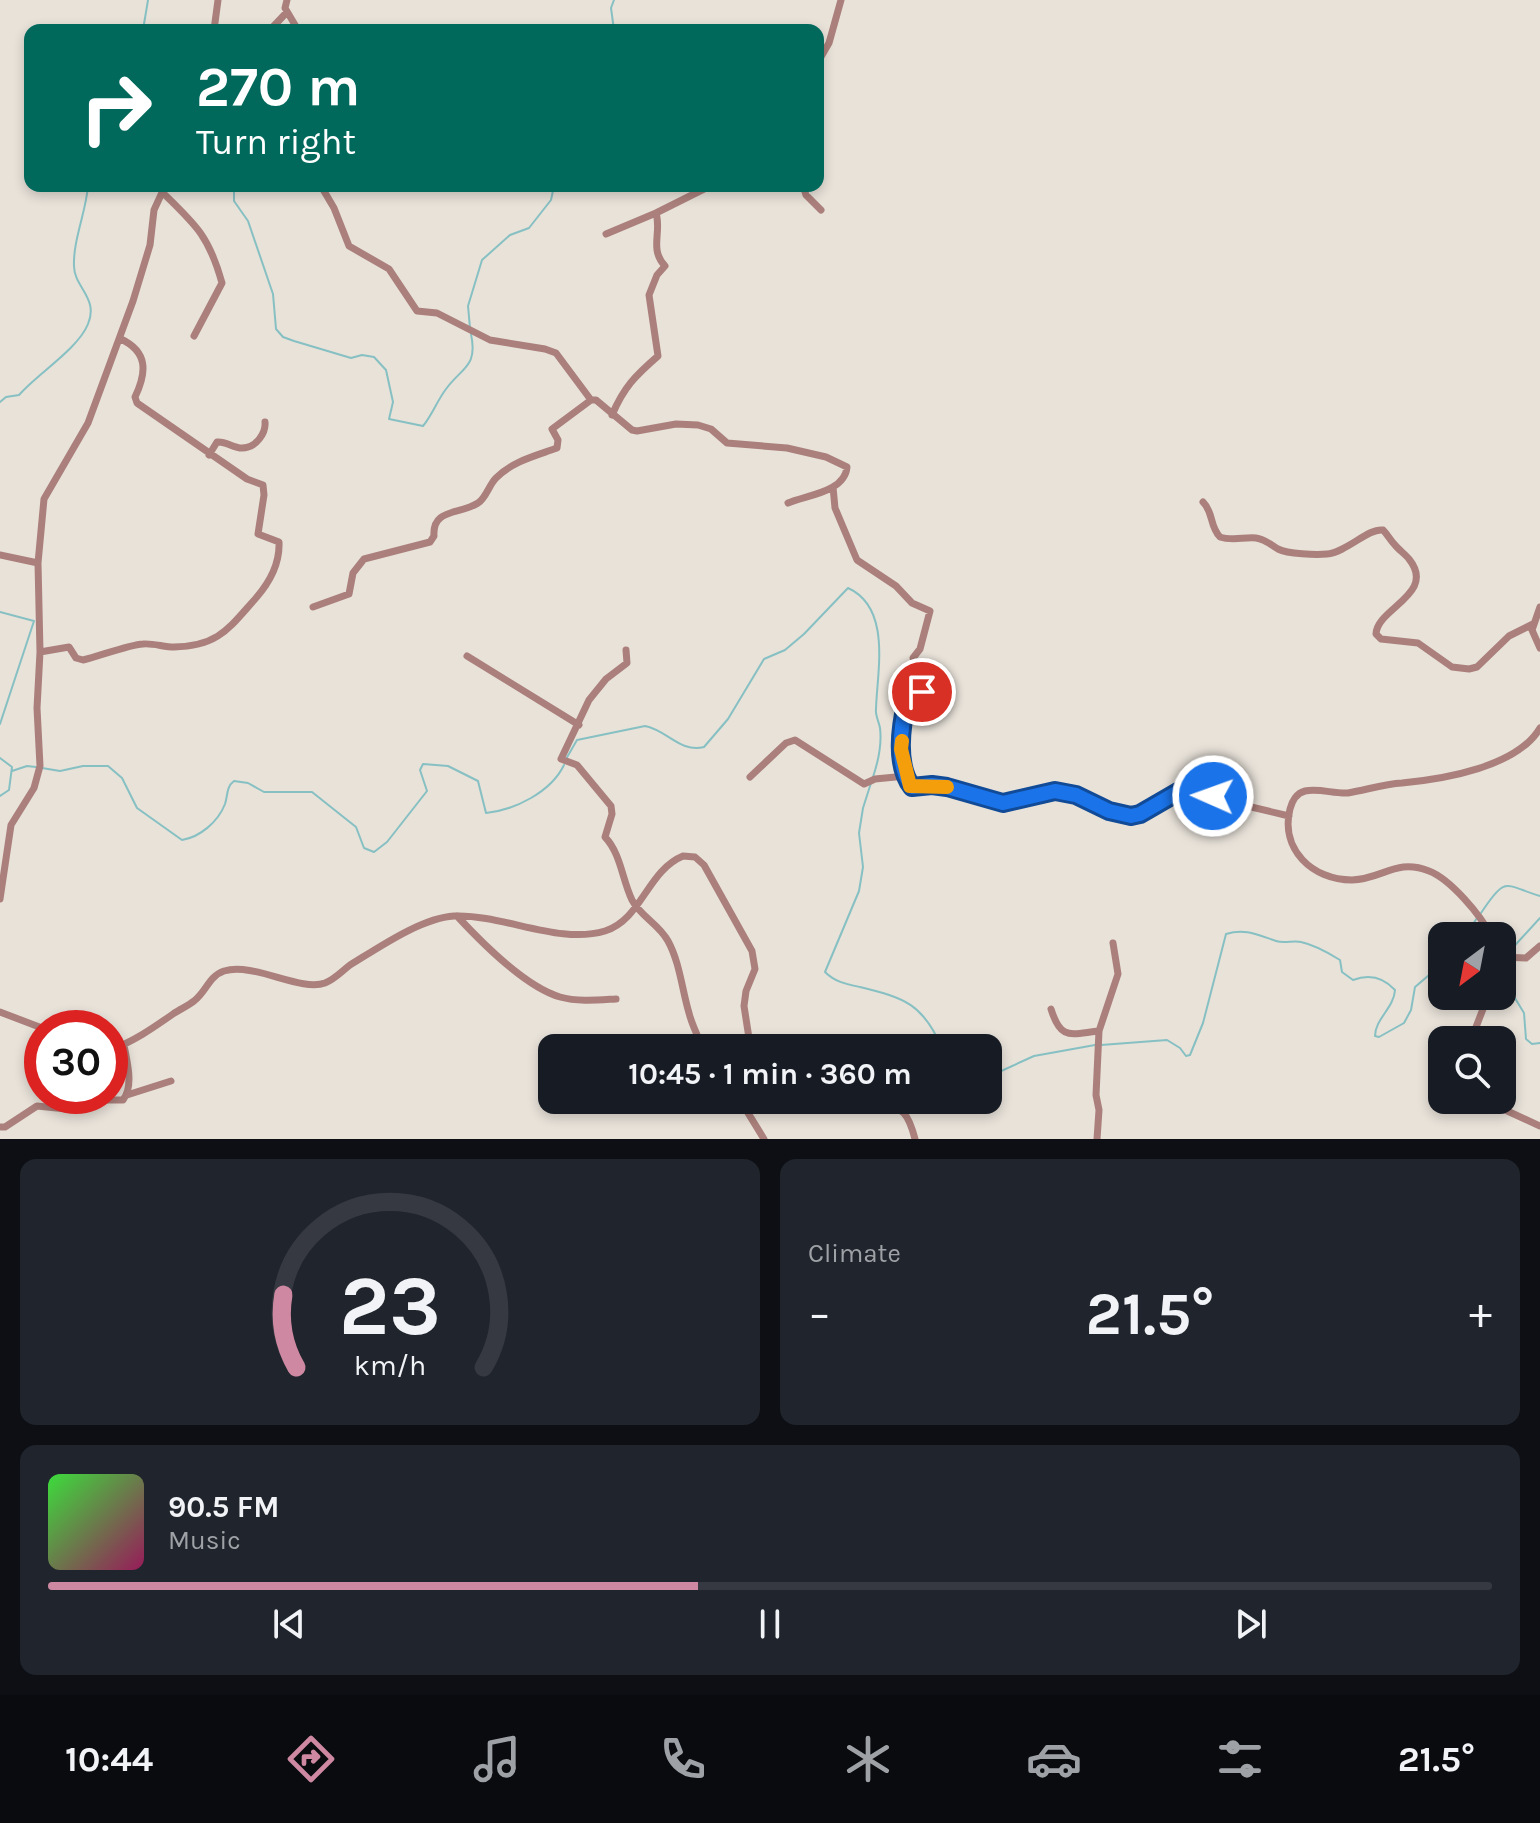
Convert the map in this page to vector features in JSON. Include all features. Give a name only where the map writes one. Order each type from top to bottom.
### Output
[{"type":"street","points":[[215,24],[218,0]]},
{"type":"street","points":[[287,0],[285,7],[294,24]]},
{"type":"street","points":[[824,52],[841,0]]},
{"type":"street","points":[[276,24],[287,12]]},
{"type":"street","points":[[0,899],[11,825],[38,778],[40,766],[37,708],[40,652],[38,563],[46,495],[84,433],[121,339],[149,251],[154,210],[162,192]]},
{"type":"street","points":[[166,192],[199,229],[213,254],[222,283],[194,336]]},
{"type":"street","points":[[324,192],[351,248],[389,269],[417,311],[437,313],[497,342],[556,353],[591,400]]},
{"type":"street","points":[[606,234],[698,192]]},
{"type":"street","points":[[805,192],[821,210]]},
{"type":"street","points":[[612,415],[632,378],[658,356],[649,295],[657,275],[665,266],[655,248],[658,229],[656,213]]},
{"type":"street","points":[[40,652],[69,647],[76,658],[83,660],[141,644],[192,645],[218,637],[242,617],[271,581],[280,544],[258,534],[263,485],[248,480],[209,455],[137,403],[135,397],[142,382],[144,363],[139,352],[121,339]]},
{"type":"street","points":[[313,607],[349,594],[353,573],[364,559],[430,542],[437,519],[478,503],[496,478],[520,460],[557,448],[558,440],[552,429],[591,400],[596,400],[637,431],[676,424],[698,425],[711,429],[735,446],[773,446],[818,454],[847,467],[843,479],[833,487],[788,503]]},
{"type":"street","points":[[209,455],[221,441],[240,448],[250,446],[259,440],[265,422]]},
{"type":"street","points":[[833,487],[835,508],[857,560],[896,586],[912,603],[930,611],[920,649],[913,658],[921,694],[907,700],[902,724],[901,749],[906,776],[912,787],[947,787],[1003,803],[1055,791],[1076,795],[1109,811],[1131,816],[1178,792],[1192,793],[1289,816]]},
{"type":"street","points":[[1203,502],[1210,510],[1212,528],[1220,537],[1260,538],[1280,550],[1294,553],[1326,555],[1342,551],[1374,530],[1383,530],[1410,560],[1415,577],[1409,594],[1382,619],[1376,634],[1381,639],[1418,643],[1452,667],[1477,667],[1509,636],[1533,624]]},
{"type":"street","points":[[0,555],[38,563]]},
{"type":"street","points":[[1540,607],[1533,624],[1534,638],[1540,648]]},
{"type":"street","points":[[626,650],[627,663],[589,700],[561,759],[577,765],[611,806],[612,814],[604,836],[614,848],[636,908],[660,928],[669,943],[697,1034]]},
{"type":"street","points":[[467,656],[579,725]]},
{"type":"street","points":[[1482,922],[1442,878],[1411,865],[1397,866],[1370,878],[1354,880],[1340,879],[1315,869],[1294,851],[1289,834],[1293,801],[1302,792],[1349,793],[1448,776],[1516,753],[1530,743],[1540,728]]},
{"type":"street","points":[[750,777],[786,743],[795,740],[864,784],[875,779],[906,776]]},
{"type":"street","points":[[128,1042],[194,1001],[222,972],[242,970],[322,984],[404,933],[450,916],[505,921],[567,934],[591,933],[614,927],[636,908],[660,873],[683,856],[695,857],[704,865],[752,951],[755,969],[744,1006],[748,1034]]},
{"type":"street","points":[[457,916],[506,962],[542,990],[562,998],[616,999]]},
{"type":"street","points":[[1097,1139],[1099,1031],[1107,1001],[1117,981],[1113,943]]},
{"type":"street","points":[[1516,958],[1526,958],[1540,946]]},
{"type":"street","points":[[1051,1009],[1058,1028],[1064,1033],[1099,1031]]},
{"type":"street","points":[[0,1012],[24,1021]]},
{"type":"street","points":[[128,1095],[171,1081]]},
{"type":"street","points":[[0,1127],[25,1114]]},
{"type":"street","points":[[749,1114],[764,1139]]},
{"type":"street","points":[[905,1114],[915,1139]]},
{"type":"street","points":[[1512,1114],[1540,1126]]},
{"type":"waterway","points":[[144,24],[148,0]]},
{"type":"waterway","points":[[613,24],[611,8],[614,0]]},
{"type":"waterway","points":[[0,402],[6,397],[19,395],[76,343],[88,324],[90,307],[74,266],[75,246],[87,192]]},
{"type":"waterway","points":[[234,192],[234,201],[248,221],[273,294],[276,329],[283,337],[351,358],[362,355],[374,357],[386,370],[393,402],[389,419],[423,426],[446,389],[467,366],[472,353],[471,334]]},
{"type":"waterway","points":[[470,328],[468,306],[482,260],[510,235],[529,228],[551,200],[553,192]]},
{"type":"waterway","points":[[566,759],[577,740],[645,726],[688,747],[704,747],[728,719],[764,659],[785,650],[804,634],[848,588],[862,597],[871,610],[879,642],[876,711],[880,740],[873,777]]},
{"type":"waterway","points":[[0,612],[34,621],[0,724]]},
{"type":"waterway","points":[[0,758],[12,767],[9,790],[0,796]]},
{"type":"waterway","points":[[42,768],[60,771],[83,766],[108,766],[122,778],[137,808],[182,840],[195,836],[213,823],[222,811],[228,789],[234,781],[248,783],[264,792],[312,792],[356,827],[364,848],[374,852],[387,842],[427,791],[420,770],[423,764],[448,766],[478,781],[486,813],[509,808],[531,798],[550,783],[564,765]]},
{"type":"waterway","points":[[12,771],[27,766],[36,767]]},
{"type":"waterway","points":[[871,783],[859,833],[863,867],[859,891],[825,972],[841,982],[889,995],[911,1005],[928,1021],[935,1034]]},
{"type":"waterway","points":[[1481,913],[1496,893],[1506,886],[1540,896]]},
{"type":"waterway","points":[[1474,922],[1477,918]]},
{"type":"waterway","points":[[1516,944],[1540,918]]},
{"type":"waterway","points":[[1101,1045],[1167,1040],[1186,1056],[1190,1055],[1203,1023],[1226,934],[1233,932],[1251,933],[1279,942],[1306,943],[1340,960],[1342,972],[1353,980],[1370,977],[1386,982],[1395,990],[1376,1030],[1375,1036],[1379,1037],[1404,1023],[1411,1010],[1415,987],[1428,976]]},
{"type":"waterway","points":[[1516,1000],[1524,1013],[1526,1039],[1532,1044],[1540,1043]]},
{"type":"waterway","points":[[1002,1071],[1034,1056],[1095,1045]]},
{"type":"slow traffic","points":[[902,741],[910,786],[947,787]]},
{"type":"route","points":[[922,692],[907,700],[902,724],[901,749],[906,776],[914,788],[932,785],[947,787],[1003,803],[1055,791],[1076,795],[1098,807],[1131,816],[1178,792],[1213,796]]}]
